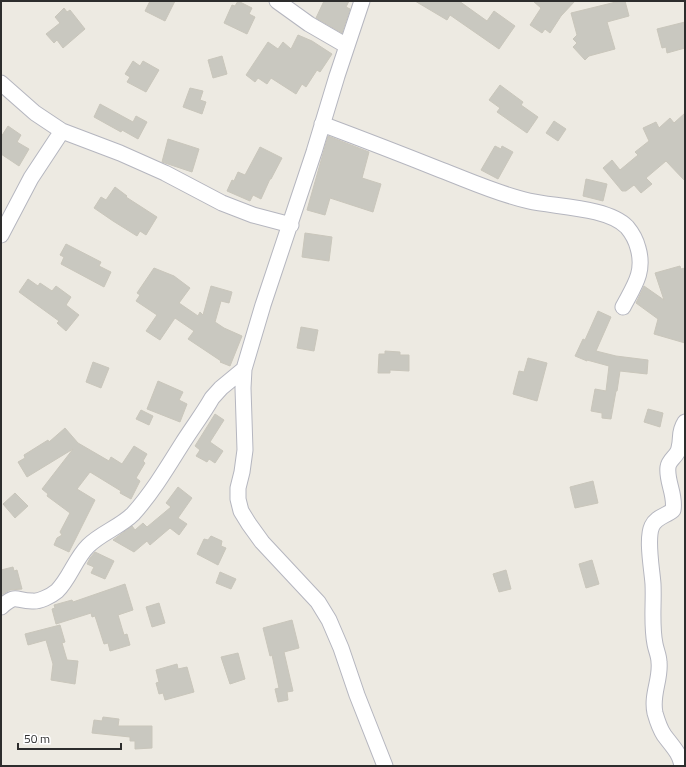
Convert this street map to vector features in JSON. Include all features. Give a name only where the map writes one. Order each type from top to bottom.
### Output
[{"type":"street","points":[[276,1],[309,24],[346,46]]},
{"type":"street","points":[[362,1],[346,46],[291,225],[263,305],[244,369],[243,388],[245,450],[238,488],[241,511],[248,524],[262,542],[318,602],[329,620],[385,766]]},
{"type":"street","points":[[1,83],[35,113],[62,131],[120,153],[165,173],[222,204],[291,225]]},
{"type":"street","points":[[322,124],[484,187],[530,201],[573,207],[619,220],[631,232],[639,250],[641,265],[639,276],[623,307]]},
{"type":"street","points":[[1,235],[31,178],[62,131]]},
{"type":"street","points":[[1,606],[13,599],[19,598],[32,602],[56,591],[65,580],[77,560],[88,547],[104,533],[127,520],[150,494],[212,398],[221,388],[244,369]]},
{"type":"street","points":[[682,766],[678,752],[664,734],[655,713],[654,702],[659,661],[653,629],[653,583],[650,536],[652,527],[656,520],[673,510],[673,498],[668,466],[670,461],[677,454],[679,448],[679,434],[685,422]]},
{"type":"building","points":[[150,1],[175,1],[165,21],[145,11]]},
{"type":"building","points":[[238,1],[252,8],[249,14],[255,17],[247,34],[224,23],[232,5],[235,6]]},
{"type":"building","points":[[324,1],[349,1],[346,7],[350,9],[342,33],[316,18]]},
{"type":"building","points":[[415,1],[459,1],[487,21],[494,11],[515,26],[499,49],[450,15],[447,20]]},
{"type":"building","points":[[533,1],[575,1],[561,16],[550,33],[545,29],[542,33],[530,25],[541,8]]},
{"type":"building","points":[[625,1],[629,16],[607,22],[615,49],[589,56],[585,60],[573,47],[577,43],[573,39],[577,35],[571,13]]},
{"type":"building","points":[[64,8],[67,12],[70,10],[85,29],[63,48],[57,40],[54,43],[46,34],[60,23],[55,17]]},
{"type":"building","points":[[685,22],[685,48],[667,53],[666,47],[662,48],[657,29]]},
{"type":"building","points":[[298,35],[312,41],[332,54],[320,72],[317,70],[306,87],[302,84],[296,94],[271,78],[267,84],[258,78],[255,82],[246,75],[268,42],[278,49],[283,42],[291,49]]},
{"type":"building","points":[[222,56],[227,74],[213,78],[208,60]]},
{"type":"building","points":[[133,61],[140,66],[143,61],[159,70],[146,92],[127,82],[130,77],[125,74]]},
{"type":"building","points":[[500,85],[523,102],[521,105],[538,117],[527,133],[497,112],[500,108],[489,100]]},
{"type":"building","points":[[190,88],[203,91],[200,100],[206,102],[202,114],[183,107]]},
{"type":"building","points":[[100,104],[133,122],[136,116],[147,122],[138,139],[122,130],[121,132],[94,117]]},
{"type":"building","points":[[685,113],[685,181],[666,161],[646,178],[652,184],[641,193],[634,185],[626,191],[622,191],[603,168],[612,160],[620,170],[638,155],[635,152],[649,141],[643,128],[656,122],[659,128],[670,118],[674,123]]},
{"type":"building","points":[[554,121],[566,129],[558,141],[546,133]]},
{"type":"building","points":[[8,126],[21,135],[17,142],[29,149],[19,166],[1,154],[1,137]]},
{"type":"building","points":[[328,136],[369,152],[362,178],[381,184],[373,212],[330,198],[325,215],[307,210]]},
{"type":"building","points":[[168,139],[199,149],[192,172],[162,162]]},
{"type":"building","points":[[495,146],[501,149],[502,146],[513,152],[498,179],[481,170]]},
{"type":"building","points":[[260,147],[282,158],[261,199],[253,195],[250,201],[227,191],[238,172],[245,175]]},
{"type":"building","points":[[586,179],[607,184],[603,201],[583,196]]},
{"type":"building","points":[[115,187],[127,196],[126,197],[157,217],[146,235],[140,231],[137,236],[94,208],[101,197],[106,200]]},
{"type":"building","points":[[305,233],[332,237],[329,261],[302,257]]},
{"type":"building","points":[[66,244],[101,262],[99,266],[111,272],[104,287],[61,264],[64,257],[60,255]]},
{"type":"building","points":[[680,266],[681,269],[685,268],[685,343],[654,334],[658,319],[636,303],[644,286],[664,300],[655,273]]},
{"type":"building","points":[[154,268],[174,276],[190,288],[179,303],[198,316],[200,312],[203,315],[211,286],[232,292],[229,303],[221,301],[215,322],[242,336],[230,366],[220,362],[221,361],[188,339],[194,331],[175,318],[160,340],[146,331],[157,315],[136,301],[140,295],[137,293]]},
{"type":"building","points":[[28,279],[38,286],[40,283],[52,291],[56,286],[71,297],[66,305],[79,315],[66,331],[57,323],[59,321],[19,292]]},
{"type":"building","points":[[598,311],[611,317],[596,351],[616,356],[648,360],[647,374],[620,371],[611,419],[602,418],[602,413],[591,411],[595,389],[606,391],[609,366],[587,361],[575,356],[583,339],[585,340]]},
{"type":"building","points":[[301,327],[318,330],[314,351],[297,348]]},
{"type":"building","points":[[385,351],[400,352],[400,355],[409,355],[409,371],[390,370],[390,373],[378,373],[379,354],[385,354]]},
{"type":"building","points":[[528,358],[547,363],[537,401],[513,394],[519,371],[524,372]]},
{"type":"building","points":[[93,362],[109,368],[101,388],[86,382]]},
{"type":"building","points":[[158,381],[183,392],[179,400],[187,404],[180,422],[147,409]]},
{"type":"building","points":[[648,409],[663,413],[660,427],[644,422]]},
{"type":"building","points":[[141,410],[153,416],[149,425],[136,419]]},
{"type":"building","points":[[215,414],[224,420],[210,442],[223,451],[215,463],[209,459],[207,462],[196,456],[200,450],[195,446]]},
{"type":"building","points":[[65,428],[78,443],[109,461],[111,457],[122,464],[134,446],[147,454],[143,461],[145,463],[136,478],[140,481],[131,499],[90,472],[77,489],[95,500],[69,552],[54,545],[57,538],[62,535],[60,532],[70,513],[47,496],[48,494],[42,489],[73,449],[27,477],[18,462],[25,458],[24,455],[48,440],[49,442]]},
{"type":"building","points":[[593,481],[598,503],[575,508],[570,487]]},
{"type":"building","points":[[178,487],[192,498],[178,518],[187,524],[179,535],[170,528],[150,545],[147,541],[134,552],[113,540],[132,526],[135,530],[143,523],[147,527],[171,507],[166,503]]},
{"type":"building","points":[[15,493],[28,506],[15,518],[3,504]]},
{"type":"building","points":[[211,536],[222,541],[221,546],[226,548],[218,565],[197,554],[204,539],[208,540]]},
{"type":"building","points":[[95,552],[114,561],[105,579],[91,573],[94,567],[87,564]]},
{"type":"building","points":[[592,560],[599,584],[586,588],[579,564]]},
{"type":"building","points":[[13,567],[14,571],[17,570],[22,589],[10,590],[1,595],[1,570]]},
{"type":"building","points":[[506,570],[511,589],[499,592],[493,574]]},
{"type":"building","points":[[220,572],[236,579],[231,589],[216,583]]},
{"type":"building","points":[[125,584],[133,610],[118,615],[124,635],[127,634],[130,645],[110,651],[108,643],[104,644],[95,616],[92,617],[91,613],[56,624],[52,609],[55,608],[54,605],[72,600],[73,602]]},
{"type":"building","points":[[159,603],[165,623],[152,627],[146,607]]},
{"type":"building","points":[[292,620],[299,648],[284,652],[293,691],[287,692],[288,700],[278,702],[275,689],[279,688],[272,655],[270,656],[263,628]]},
{"type":"building","points":[[60,625],[65,642],[62,643],[67,660],[78,661],[75,684],[51,680],[53,664],[46,640],[28,645],[25,634]]},
{"type":"building","points":[[238,653],[245,679],[230,684],[221,657]]},
{"type":"building","points":[[177,664],[178,669],[187,667],[194,692],[165,700],[163,693],[159,694],[156,683],[159,682],[156,670]]},
{"type":"building","points":[[103,717],[119,719],[118,726],[152,726],[152,748],[135,749],[135,741],[130,741],[130,737],[92,733],[94,720],[102,721]]}]
